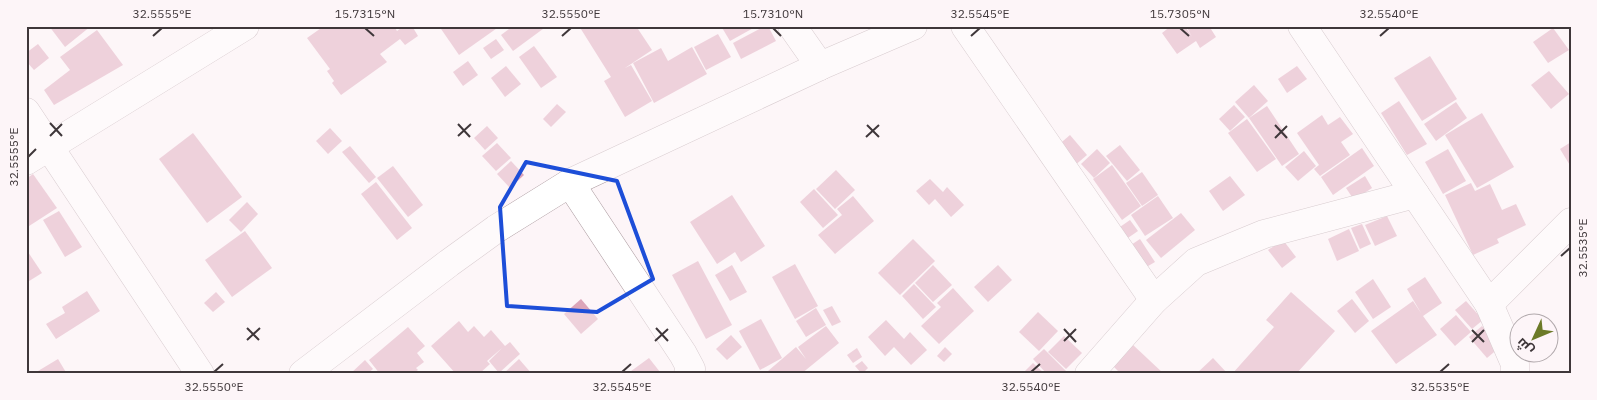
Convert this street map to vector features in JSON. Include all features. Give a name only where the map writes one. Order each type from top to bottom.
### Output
[{"type":"street","points":[[792,26],[820,66]]},
{"type":"street","points":[[303,374],[496,229],[570,183],[820,66],[913,26]]},
{"type":"street","points":[[966,26],[1154,300]]},
{"type":"street","points":[[1302,26],[1489,304],[1515,364],[1515,374]]},
{"type":"street","points":[[26,161],[235,29]]},
{"type":"street","points":[[26,112],[200,374]]},
{"type":"street","points":[[570,183],[683,354],[691,369],[688,374]]},
{"type":"street","points":[[1089,374],[1154,300],[1196,262],[1233,245],[1264,234],[1415,194]]},
{"type":"street","points":[[1489,304],[1571,222]]},
{"type":"highlighted area","points":[[526,162],[617,181],[653,279],[597,312],[507,306],[500,207]]},
{"type":"building","points":[[49,26],[91,26],[65,47]]},
{"type":"building","points":[[324,26],[394,26],[397,31],[404,26],[412,26],[418,36],[405,45],[400,39],[380,54],[387,62],[341,95],[332,83],[334,81],[327,71],[330,69],[307,38]]},
{"type":"building","points":[[439,26],[500,26],[459,55]]},
{"type":"building","points":[[513,26],[547,26],[513,51],[501,35]]},
{"type":"building","points":[[579,26],[636,26],[652,50],[625,68],[631,65],[652,101],[625,117],[604,81],[611,77]]},
{"type":"building","points":[[721,26],[757,26],[730,41]]},
{"type":"building","points":[[768,26],[776,41],[741,59],[733,43]]},
{"type":"building","points":[[1171,26],[1185,26],[1192,37],[1186,26],[1209,26],[1216,37],[1200,48],[1196,41],[1177,54],[1162,33]]},
{"type":"building","points":[[1553,28],[1569,50],[1548,63],[1533,42]]},
{"type":"building","points":[[97,30],[123,65],[54,105],[44,90],[70,70],[60,57]]},
{"type":"building","points":[[718,34],[731,57],[706,70],[694,47]]},
{"type":"building","points":[[496,39],[504,50],[491,59],[483,48]]},
{"type":"building","points":[[38,44],[49,58],[34,70],[26,61],[26,53]]},
{"type":"building","points":[[534,46],[557,77],[541,88],[519,57]]},
{"type":"building","points":[[692,47],[707,74],[654,103],[633,63],[661,48],[668,61]]},
{"type":"building","points":[[1430,56],[1457,99],[1422,121],[1394,78]]},
{"type":"building","points":[[468,61],[478,75],[463,86],[453,72]]},
{"type":"building","points":[[506,66],[521,84],[505,97],[491,78]]},
{"type":"building","points":[[1297,66],[1307,79],[1287,93],[1278,79]]},
{"type":"building","points":[[1549,71],[1569,94],[1551,109],[1531,85]]},
{"type":"building","points":[[1254,85],[1268,101],[1249,118],[1235,102]]},
{"type":"building","points":[[1399,101],[1427,144],[1407,155],[1381,113]]},
{"type":"building","points":[[1456,102],[1467,118],[1436,141],[1424,124]]},
{"type":"building","points":[[557,104],[566,112],[551,127],[543,119]]},
{"type":"building","points":[[1234,105],[1245,117],[1230,131],[1219,119]]},
{"type":"building","points":[[1267,106],[1299,154],[1282,166],[1249,118]]},
{"type":"building","points":[[1482,113],[1514,167],[1477,188],[1445,135]]},
{"type":"building","points":[[1322,115],[1328,125],[1340,117],[1353,134],[1341,142],[1350,155],[1320,176],[1314,169],[1319,165],[1297,133]]},
{"type":"building","points":[[1247,119],[1276,159],[1257,172],[1228,133]]},
{"type":"building","points":[[487,126],[498,138],[485,150],[474,138]]},
{"type":"building","points":[[330,128],[342,141],[328,154],[316,141]]},
{"type":"building","points":[[193,133],[242,197],[207,223],[159,159]]},
{"type":"building","points":[[1070,135],[1087,155],[1073,167],[1056,147]]},
{"type":"building","points":[[1571,142],[1571,167],[1560,149]]},
{"type":"building","points":[[497,143],[511,158],[496,171],[482,156]]},
{"type":"building","points":[[1120,145],[1140,170],[1127,181],[1106,156]]},
{"type":"building","points":[[350,146],[376,177],[369,183],[342,152]]},
{"type":"building","points":[[1362,148],[1374,166],[1333,195],[1321,177]]},
{"type":"building","points":[[1097,149],[1110,163],[1094,178],[1081,164]]},
{"type":"building","points":[[1448,149],[1466,181],[1443,194],[1425,162]]},
{"type":"building","points":[[1304,151],[1316,166],[1298,181],[1285,167]]},
{"type":"building","points":[[511,161],[524,175],[510,188],[497,174]]},
{"type":"building","points":[[1112,165],[1141,206],[1122,220],[1093,179]]},
{"type":"building","points":[[393,166],[423,205],[408,217],[377,178]]},
{"type":"building","points":[[836,170],[855,190],[835,209],[816,189]]},
{"type":"building","points":[[1142,172],[1158,195],[1142,206],[1126,183]]},
{"type":"building","points":[[33,174],[57,208],[26,228],[26,179]]},
{"type":"building","points":[[1230,176],[1245,195],[1223,211],[1209,191]]},
{"type":"building","points":[[1365,176],[1372,188],[1354,200],[1346,188]]},
{"type":"building","points":[[930,179],[943,192],[947,187],[964,205],[951,217],[935,199],[929,205],[916,191]]},
{"type":"building","points":[[376,182],[412,228],[397,240],[361,194]]},
{"type":"building","points":[[1471,183],[1475,191],[1490,184],[1502,210],[1516,204],[1526,225],[1497,239],[1499,243],[1473,255],[1445,195]]},
{"type":"building","points":[[814,189],[838,215],[823,228],[800,202]]},
{"type":"building","points":[[732,195],[765,246],[741,262],[735,252],[717,264],[690,222]]},
{"type":"building","points":[[853,196],[874,221],[835,254],[818,235],[842,215],[837,209]]},
{"type":"building","points":[[1158,196],[1173,218],[1145,236],[1131,215]]},
{"type":"building","points":[[247,202],[258,214],[241,232],[229,220]]},
{"type":"building","points":[[59,211],[82,247],[65,257],[43,220]]},
{"type":"building","points":[[1181,213],[1195,230],[1161,258],[1146,240]]},
{"type":"building","points":[[1387,216],[1397,236],[1375,246],[1365,225]]},
{"type":"building","points":[[1130,220],[1138,231],[1125,240],[1117,229]]},
{"type":"building","points":[[1362,224],[1371,244],[1360,249],[1351,228]]},
{"type":"building","points":[[1349,229],[1359,251],[1337,261],[1328,239]]},
{"type":"building","points":[[245,231],[272,268],[232,297],[205,260]]},
{"type":"building","points":[[913,239],[935,261],[900,295],[878,273]]},
{"type":"building","points":[[1140,239],[1155,262],[1143,269],[1128,247]]},
{"type":"building","points":[[1283,240],[1296,257],[1282,268],[1268,250]]},
{"type":"building","points":[[26,249],[42,273],[26,283]]},
{"type":"building","points":[[698,261],[732,325],[706,339],[672,275]]},
{"type":"building","points":[[795,264],[818,306],[795,319],[772,277]]},
{"type":"building","points":[[732,265],[747,292],[730,301],[715,275]]},
{"type":"building","points":[[933,265],[952,285],[933,302],[915,283]]},
{"type":"building","points":[[998,265],[1012,280],[988,302],[974,287]]},
{"type":"building","points":[[1425,277],[1442,303],[1423,316],[1437,335],[1396,364],[1371,331],[1413,301],[1421,313],[1407,289]]},
{"type":"building","points":[[1373,279],[1391,307],[1373,319],[1355,292]]},
{"type":"building","points":[[914,284],[936,307],[923,319],[902,296]]},
{"type":"building","points":[[953,288],[974,311],[939,344],[921,326],[941,307],[937,303]]},
{"type":"building","points":[[87,291],[100,311],[56,339],[46,324],[65,313],[62,307]]},
{"type":"building","points":[[216,292],[225,302],[213,312],[204,303]]},
{"type":"building","points":[[1291,292],[1335,331],[1296,374],[1232,374],[1274,327],[1266,320]]},
{"type":"building","points":[[581,299],[598,319],[581,334],[564,314]]},
{"type":"building","points":[[1352,299],[1369,321],[1355,333],[1337,311]]},
{"type":"building","points":[[1466,301],[1483,320],[1472,329],[1455,310]]},
{"type":"building","points":[[832,306],[841,322],[832,326],[823,310]]},
{"type":"building","points":[[816,308],[826,325],[806,337],[796,321]]},
{"type":"building","points":[[1038,312],[1058,331],[1039,351],[1019,332]]},
{"type":"building","points":[[1456,315],[1471,332],[1455,346],[1440,329]]},
{"type":"building","points":[[761,319],[782,358],[760,370],[739,331]]},
{"type":"building","points":[[886,320],[904,339],[910,332],[927,350],[911,365],[894,347],[885,356],[868,337]]},
{"type":"building","points":[[459,321],[468,332],[474,326],[484,337],[491,330],[505,346],[510,342],[520,354],[499,373],[489,361],[502,348],[487,361],[490,364],[479,374],[456,374],[431,346]]},
{"type":"building","points":[[826,326],[839,343],[801,374],[770,374],[768,371],[796,347],[806,359],[798,347]]},
{"type":"building","points":[[1482,326],[1500,347],[1487,358],[1469,337]]},
{"type":"building","points":[[408,327],[425,346],[417,353],[424,362],[416,368],[418,370],[413,374],[380,374],[369,360]]},
{"type":"building","points":[[731,335],[742,347],[727,360],[716,349]]},
{"type":"building","points":[[1064,336],[1082,353],[1066,369],[1048,352]]},
{"type":"building","points":[[1132,344],[1164,374],[1121,374],[1112,365]]},
{"type":"building","points":[[945,347],[952,354],[944,362],[937,356]]},
{"type":"building","points":[[857,348],[862,357],[853,363],[847,355]]},
{"type":"building","points":[[1044,349],[1066,371],[1063,374],[1047,374],[1033,359]]},
{"type":"building","points":[[649,358],[660,372],[657,374],[627,374]]},
{"type":"building","points":[[1213,358],[1228,374],[1196,374]]},
{"type":"building","points":[[58,359],[67,374],[40,374],[38,371]]},
{"type":"building","points":[[519,359],[532,374],[503,374]]},
{"type":"building","points":[[365,360],[373,369],[367,374],[350,374]]},
{"type":"building","points":[[862,361],[868,368],[862,374],[855,366]]},
{"type":"building","points":[[1033,363],[1045,374],[1022,374]]}]
